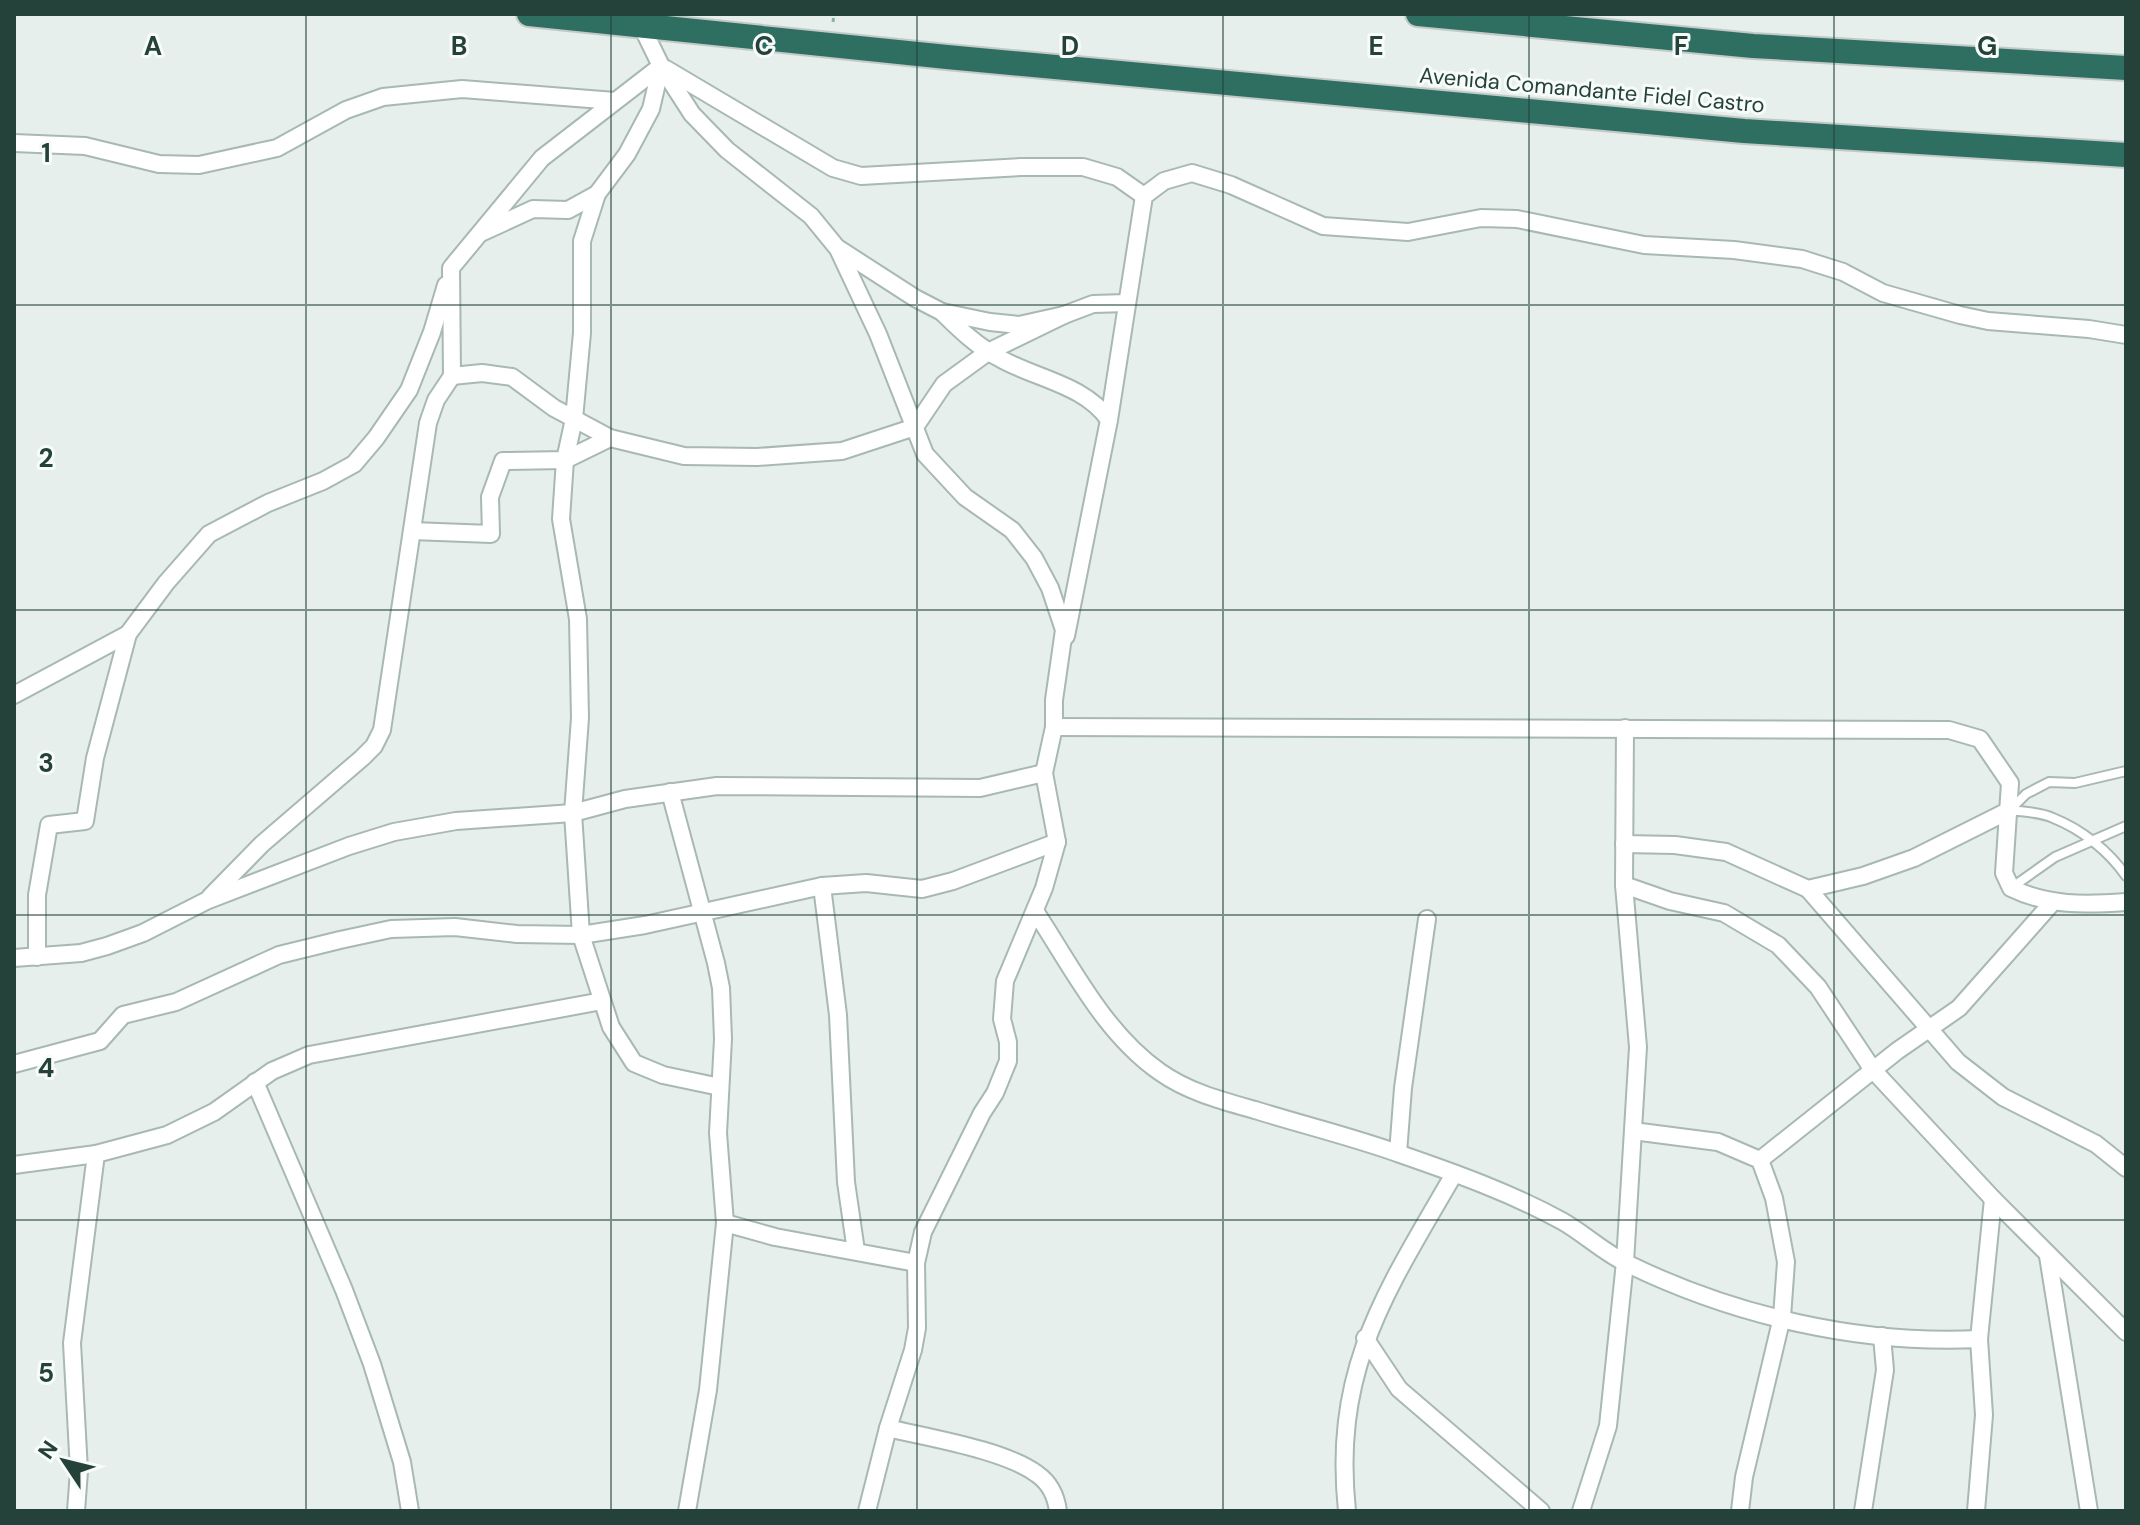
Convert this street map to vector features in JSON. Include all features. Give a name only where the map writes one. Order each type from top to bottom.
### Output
[{"type":"highway","name":"Avenida Comandante Fidel Castro","points":[[529,14],[947,57],[1744,131],[2126,155]]},
{"type":"highway","points":[[1418,14],[1753,46],[2126,68]]},
{"type":"street","points":[[641,25],[661,66],[701,123],[727,150],[811,216],[838,249],[878,334],[925,454],[965,497],[1012,530],[1034,558],[1050,588],[1064,630],[1054,700],[1054,727],[1044,773],[1057,842],[1035,911],[1005,981],[1002,1019],[1008,1042],[1008,1061],[1003,1078],[923,1232],[916,1263],[917,1328],[913,1350],[888,1428],[867,1511]]},
{"type":"street","points":[[37,957],[37,895],[49,825],[85,821],[95,758],[128,634],[166,583],[209,534],[354,464],[409,390],[432,332],[451,268],[542,158],[661,66]]},
{"type":"street","points":[[661,66],[651,109],[627,154],[597,194],[582,241],[582,333],[574,419],[565,460],[561,519],[578,619],[580,718],[573,813],[581,935],[611,1027],[634,1063],[663,1075],[720,1087]]},
{"type":"street","points":[[661,66],[833,168],[861,176],[1021,167],[1083,167],[1117,177],[1144,196]]},
{"type":"street","points":[[14,143],[85,146],[159,164],[199,165],[277,148],[346,110],[383,97],[462,89],[615,101]]},
{"type":"street","points":[[1054,700],[1109,420],[1144,196],[1164,181],[1192,173],[1231,185],[1323,226],[1339,230],[1408,232],[1497,217],[1644,245],[1734,250],[1802,259],[1843,272],[1883,293],[1960,315],[1988,321],[2126,335]]},
{"type":"street","points":[[480,234],[533,209],[568,210],[597,194]]},
{"type":"street","points":[[838,249],[942,312],[1005,325],[1064,315]]},
{"type":"street","points":[[206,901],[262,844],[374,746],[382,730],[428,423],[436,400],[452,376],[451,268]]},
{"type":"street","points":[[452,376],[482,373],[512,377],[574,419],[610,438],[684,456],[757,457],[842,451],[915,427],[944,384],[988,352],[1093,304],[1127,303]]},
{"type":"street","points":[[942,312],[968,338],[988,352],[1024,371],[1085,396],[1099,405],[1109,420]]},
{"type":"street","points":[[412,531],[491,534],[490,497],[503,461],[565,460],[610,438]]},
{"type":"street","points":[[14,695],[128,634]]},
{"type":"street","points":[[1054,727],[1949,730],[1980,739],[2010,783],[2004,873],[2011,888],[2052,903],[2085,905],[2126,901]]},
{"type":"street","points":[[1581,1511],[1608,1426],[1625,1262],[1638,1047],[1624,885],[1625,728]]},
{"type":"street","points":[[14,958],[81,953],[107,946],[143,933],[206,901],[394,832],[456,821],[573,813],[625,799],[717,786],[980,788],[1044,773]]},
{"type":"street","points":[[670,792],[721,988],[723,1039],[718,1133],[725,1223],[708,1390],[687,1511]]},
{"type":"street","points":[[1808,889],[1863,876],[1914,858],[2010,810]]},
{"type":"street","points":[[14,1064],[100,1041],[123,1015],[176,1002],[279,955],[391,929],[455,927],[517,934],[581,935],[645,925],[822,886],[866,883],[922,889],[953,881],[1057,842]]},
{"type":"street","points":[[1624,844],[1675,845],[1726,852],[1808,889],[1958,1062],[2003,1097],[2096,1144],[2126,1168]]},
{"type":"street","points":[[1624,885],[1670,901],[1724,913],[1778,945],[1818,987],[1873,1070],[2048,1256],[2126,1332]]},
{"type":"street","points":[[822,886],[838,1015],[846,1182],[856,1251]]},
{"type":"street","points":[[1760,1160],[1873,1070],[1959,1008],[2052,903]]},
{"type":"street","points":[[1035,911],[1108,1023],[1143,1060],[1164,1075],[1216,1098],[1398,1153],[1519,1198],[1625,1262],[1707,1298],[1817,1327],[1929,1342],[1979,1339]]},
{"type":"street","points":[[1398,1153],[1403,1088],[1427,919]]},
{"type":"street","points":[[14,1165],[96,1154],[167,1135],[214,1112],[272,1071],[309,1055],[602,1001]]},
{"type":"street","points":[[255,1082],[344,1290],[372,1364],[402,1462],[410,1511]]},
{"type":"street","points":[[1633,1131],[1718,1142],[1760,1160],[1774,1198],[1786,1262],[1782,1317],[1744,1477],[1740,1511]]},
{"type":"street","points":[[76,1511],[79,1471],[72,1343],[96,1154]]},
{"type":"street","points":[[1347,1511],[1345,1440],[1350,1391],[1365,1338],[1384,1296],[1454,1174]]},
{"type":"street","points":[[1976,1511],[1984,1415],[1979,1339],[1993,1199]]},
{"type":"street","points":[[725,1223],[775,1237],[916,1263]]},
{"type":"street","points":[[2048,1256],[2089,1511]]},
{"type":"street","points":[[1863,1511],[1885,1370],[1882,1336]]},
{"type":"street","points":[[1365,1338],[1399,1389],[1541,1511]]},
{"type":"street","points":[[888,1428],[1014,1462],[1039,1475],[1056,1496],[1058,1511]]},
{"type":"lane","points":[[2010,810],[2026,794],[2049,782],[2075,783],[2126,771]]},
{"type":"lane","points":[[2010,810],[2052,817],[2091,840],[2115,860],[2126,876]]},
{"type":"lane","points":[[2011,888],[2055,857],[2126,826]]}]
